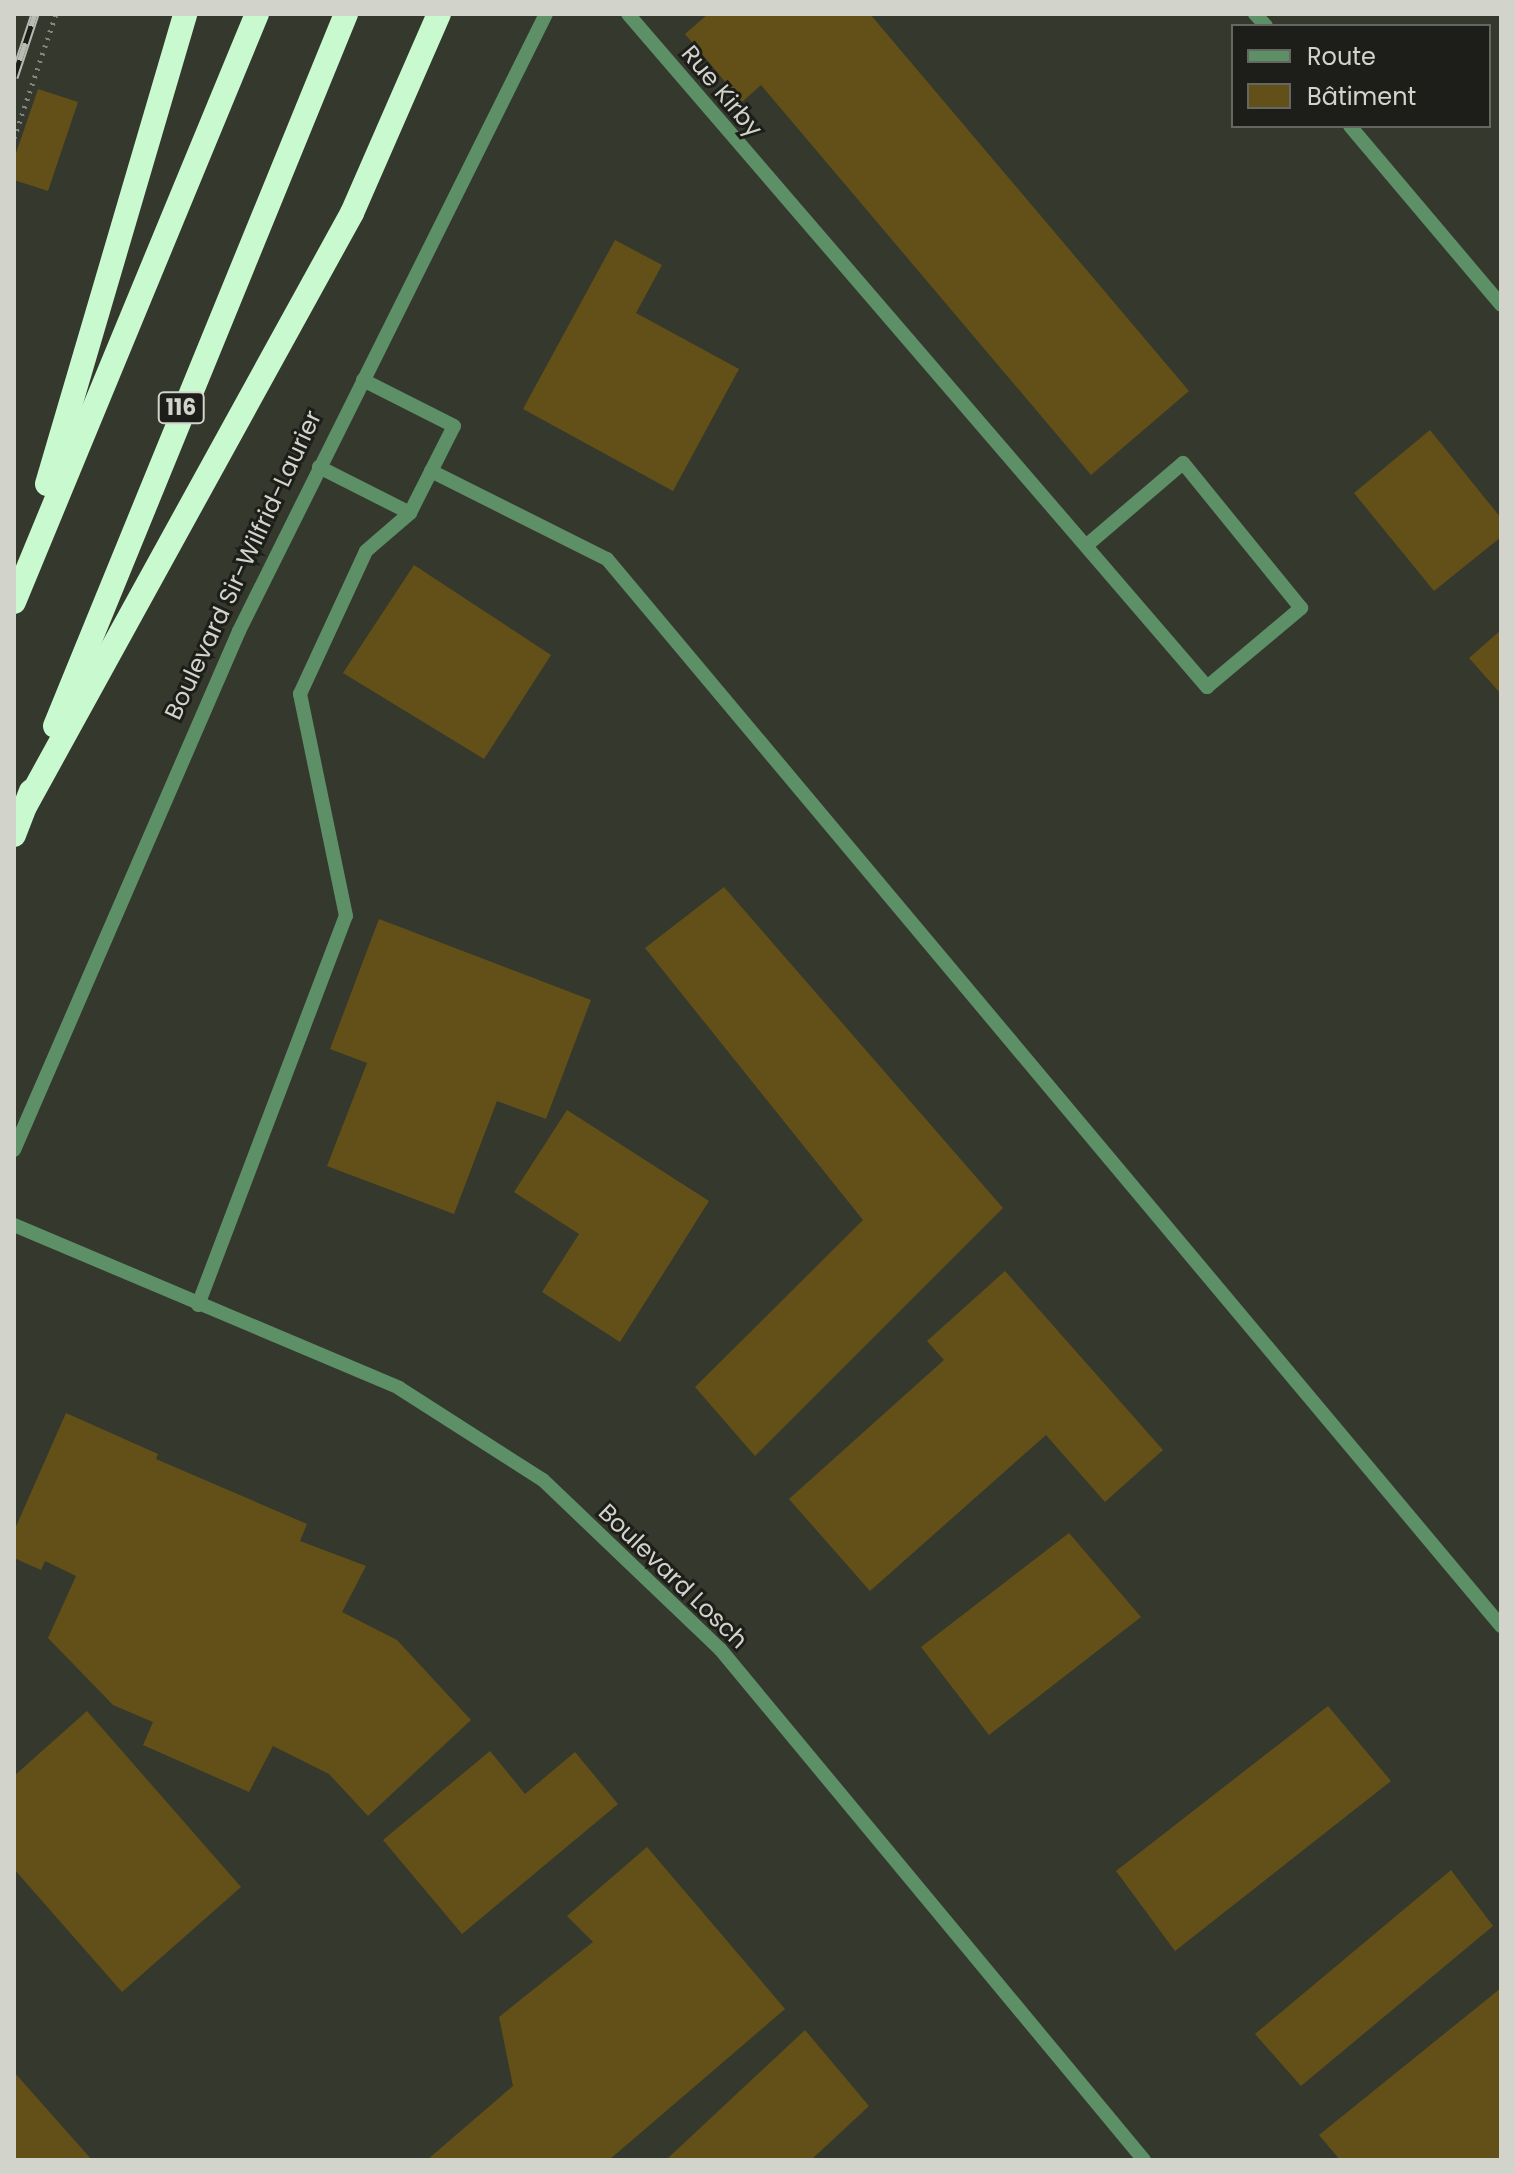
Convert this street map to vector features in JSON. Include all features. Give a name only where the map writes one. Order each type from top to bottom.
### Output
[{"type":"highway","points":[[14,599],[185,14]]},
{"type":"highway","points":[[14,599],[257,14]]},
{"type":"highway","name":"116","points":[[26,805],[128,538],[346,14]]},
{"type":"highway","points":[[14,835],[26,805],[352,213],[439,14]]},
{"type":"street","name":"Boulevard Sir-Wilfrid-Laurier","points":[[14,1150],[239,631],[546,14]]},
{"type":"street","name":"Rue Kirby","points":[[628,14],[1207,687],[1301,608],[1183,463],[1087,545]]},
{"type":"street","points":[[1352,128],[1501,305]]},
{"type":"street","points":[[198,1305],[346,916],[300,694],[366,551],[410,513],[454,426],[363,380]]},
{"type":"street","points":[[319,467],[410,513]]},
{"type":"street","points":[[431,471],[607,559],[1501,1626]]},
{"type":"street","name":"Boulevard Losch","points":[[14,1225],[399,1388],[543,1480],[720,1649],[1144,2160]]},
{"type":"path","points":[[14,138],[23,122],[56,14]]},
{"type":"building","points":[[708,14],[870,14],[1189,391],[1091,475],[761,85],[742,102],[685,34]]},
{"type":"building","points":[[38,89],[78,102],[48,191],[14,180],[14,159]]},
{"type":"building","points":[[615,240],[662,265],[636,313],[739,369],[673,491],[523,409]]},
{"type":"building","points":[[1430,430],[1501,518],[1501,537],[1434,591],[1354,493]]},
{"type":"building","points":[[414,565],[551,655],[484,759],[343,673]]},
{"type":"building","points":[[1501,630],[1501,694],[1469,658]]},
{"type":"building","points":[[724,887],[1003,1208],[755,1456],[695,1387],[863,1220],[645,948]]},
{"type":"building","points":[[379,919],[591,1000],[546,1119],[497,1101],[454,1214],[327,1166],[367,1063],[330,1049]]},
{"type":"building","points":[[567,1110],[709,1201],[620,1342],[542,1292],[579,1234],[514,1192]]},
{"type":"building","points":[[1005,1271],[1163,1450],[1105,1502],[1046,1435],[870,1591],[789,1499],[944,1360],[927,1341]]},
{"type":"building","points":[[66,1413],[158,1454],[156,1459],[307,1524],[300,1541],[366,1566],[342,1612],[397,1640],[471,1720],[368,1816],[329,1774],[273,1746],[249,1792],[143,1745],[153,1722],[113,1705],[48,1638],[76,1576],[45,1561],[41,1570],[14,1558],[14,1531]]},
{"type":"building","points":[[1069,1533],[1141,1617],[989,1735],[921,1647]]},
{"type":"building","points":[[1328,1706],[1391,1781],[1175,1951],[1116,1871]]},
{"type":"building","points":[[87,1711],[241,1887],[122,1992],[14,1869],[14,1776]]},
{"type":"building","points":[[490,1751],[525,1794],[575,1752],[618,1804],[462,1934],[383,1840]]},
{"type":"building","points":[[647,1847],[785,2009],[609,2160],[427,2160],[513,2086],[499,2017],[593,1942],[567,1916]]},
{"type":"building","points":[[1451,1870],[1493,1926],[1301,2086],[1255,2034]]},
{"type":"building","points":[[1501,1988],[1501,2160],[1340,2160],[1319,2135]]},
{"type":"building","points":[[805,2030],[869,2106],[811,2160],[666,2160]]},
{"type":"building","points":[[14,2072],[92,2160],[14,2160]]},
{"type":"railway","points":[[14,77],[35,14]]}]
